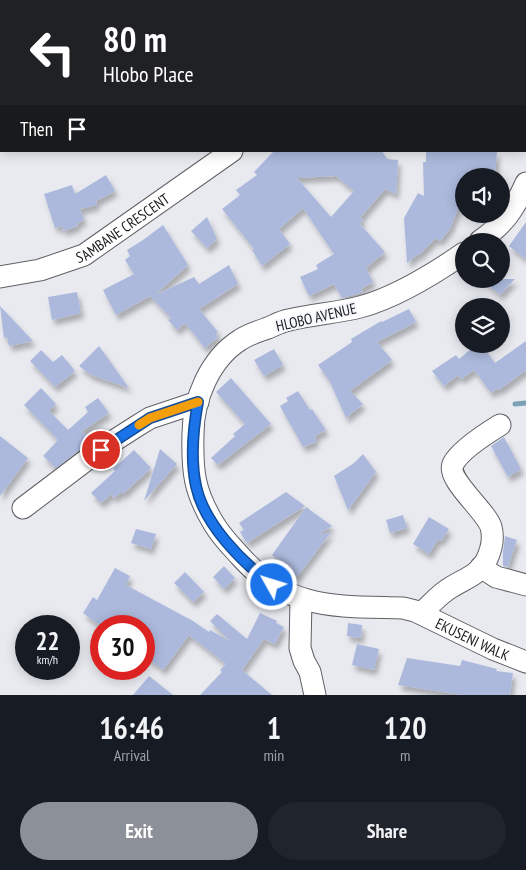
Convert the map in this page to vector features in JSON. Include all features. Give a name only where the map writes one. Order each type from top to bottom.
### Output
[{"type":"street","name":"SAMBANE CRESCENT","points":[[0,277],[40,270],[84,255],[231,152]]},
{"type":"street","points":[[491,233],[512,211],[526,183]]},
{"type":"street","name":"HLOBO AVENUE","points":[[422,613],[403,608],[340,606],[301,599],[282,591],[258,574],[229,544],[208,515],[200,498],[194,473],[193,428],[204,382],[226,350],[241,339],[287,320],[361,307],[386,298],[455,259]]},
{"type":"street","points":[[23,508],[101,450],[150,418],[198,402]]},
{"type":"street","points":[[422,613],[446,590],[468,578],[485,563],[492,542],[492,528],[484,514],[456,480],[452,468],[453,464],[462,454],[482,436],[500,425]]},
{"type":"street","points":[[481,567],[496,577],[526,585]]},
{"type":"street","points":[[301,599],[300,648],[310,672],[315,695]]},
{"type":"street","name":"EKUSENI WALK","points":[[422,613],[493,649],[526,662]]},
{"type":"building","points":[[273,152],[383,152],[387,159],[398,160],[396,194],[385,189],[360,218],[363,220],[360,224],[385,252],[366,268],[373,282],[361,289],[363,292],[342,298],[334,284],[309,296],[300,277],[318,269],[316,265],[334,254],[303,208],[279,229],[290,244],[262,266],[252,250],[254,249],[222,209],[240,195],[236,190],[257,175],[254,172]],"holes":[[[336,176],[354,191],[331,217],[297,178]]]},
{"type":"building","points":[[426,152],[497,152],[495,168],[455,168],[455,216],[450,229],[440,241],[436,238],[419,255],[407,263],[404,218],[418,193],[424,196],[423,162],[426,162]]},
{"type":"building","points":[[106,175],[115,191],[96,201],[97,205],[80,209],[84,220],[77,223],[78,226],[63,231],[62,226],[55,228],[44,194],[72,185],[75,194]]},
{"type":"building","points":[[207,217],[217,239],[207,248],[191,231]]},
{"type":"building","points":[[526,222],[526,259],[510,247]]},
{"type":"building","points":[[163,225],[188,265],[155,295],[194,277],[199,284],[229,265],[238,284],[199,309],[218,332],[216,334],[218,337],[205,348],[185,323],[177,330],[168,320],[171,318],[150,296],[116,315],[103,290],[134,274],[125,260],[130,256],[127,250]]},
{"type":"building","points":[[492,288],[507,288],[500,295]]},
{"type":"building","points":[[77,292],[81,313],[52,320],[48,297]]},
{"type":"building","points":[[0,306],[33,341],[9,346],[7,337],[4,338]]},
{"type":"building","points":[[409,309],[416,322],[377,342],[392,360],[350,391],[363,404],[346,418],[330,382],[318,365],[352,342],[351,339],[381,321]]},
{"type":"building","points":[[526,341],[526,370],[499,390],[498,388],[491,393],[474,370],[461,379],[458,375],[444,386],[432,371],[456,355],[459,359],[466,353],[488,353],[495,363]]},
{"type":"building","points":[[99,346],[129,388],[91,375],[79,366]]},
{"type":"building","points":[[274,349],[283,365],[264,376],[254,360]]},
{"type":"building","points":[[41,350],[53,362],[62,355],[75,371],[55,387],[30,361]]},
{"type":"building","points":[[231,378],[271,424],[218,465],[211,458],[245,424],[216,392]]},
{"type":"building","points":[[41,388],[56,404],[49,411],[68,430],[88,412],[85,407],[98,398],[109,413],[82,431],[91,441],[56,468],[43,456],[58,440],[24,405]]},
{"type":"building","points":[[298,391],[326,430],[315,436],[316,442],[303,447],[280,406],[288,401],[286,398]]},
{"type":"building","points":[[0,436],[28,458],[0,496]]},
{"type":"building","points":[[504,437],[521,469],[508,477],[491,446]]},
{"type":"building","points":[[160,449],[177,464],[144,501]]},
{"type":"building","points":[[134,450],[151,468],[123,494],[121,492],[114,498],[111,494],[101,503],[91,493]]},
{"type":"building","points":[[363,454],[376,472],[348,510],[334,476],[354,463]]},
{"type":"building","points":[[286,492],[305,506],[247,543],[240,532],[244,530],[239,523]]},
{"type":"building","points":[[306,507],[332,526],[317,536],[331,532],[297,577],[272,555]]},
{"type":"building","points":[[403,515],[407,528],[390,533],[386,520]]},
{"type":"building","points":[[429,517],[449,529],[441,541],[438,539],[429,554],[413,544]]},
{"type":"building","points":[[136,529],[156,534],[151,549],[131,543]]},
{"type":"building","points":[[505,536],[517,540],[508,567],[503,566]]},
{"type":"building","points":[[224,566],[235,578],[224,589],[213,577]]},
{"type":"building","points":[[115,568],[130,576],[126,585],[193,621],[209,632],[210,630],[230,641],[210,621],[217,614],[247,639],[260,613],[277,621],[276,623],[284,627],[275,644],[264,639],[242,670],[272,695],[200,695],[222,672],[220,670],[226,664],[189,635],[163,670],[155,664],[155,615],[90,615],[90,618],[83,613],[93,597],[97,600]]},
{"type":"building","points":[[185,572],[204,592],[193,602],[174,583]]},
{"type":"building","points":[[348,623],[362,625],[361,638],[347,636]]},
{"type":"building","points":[[357,644],[379,649],[374,670],[352,665]]},
{"type":"building","points":[[407,658],[460,666],[462,660],[497,669],[496,671],[513,673],[510,695],[462,695],[398,685]]},
{"type":"building","points":[[146,680],[154,680],[173,695],[133,695]]},
{"type":"waterway","points":[[515,404],[526,403]]},
{"type":"slow traffic","points":[[139,425],[150,418],[198,402]]},
{"type":"route","points":[[101,450],[150,418],[198,402],[193,428],[193,455],[196,487],[200,498],[208,515],[229,544],[246,564],[272,585]]}]
